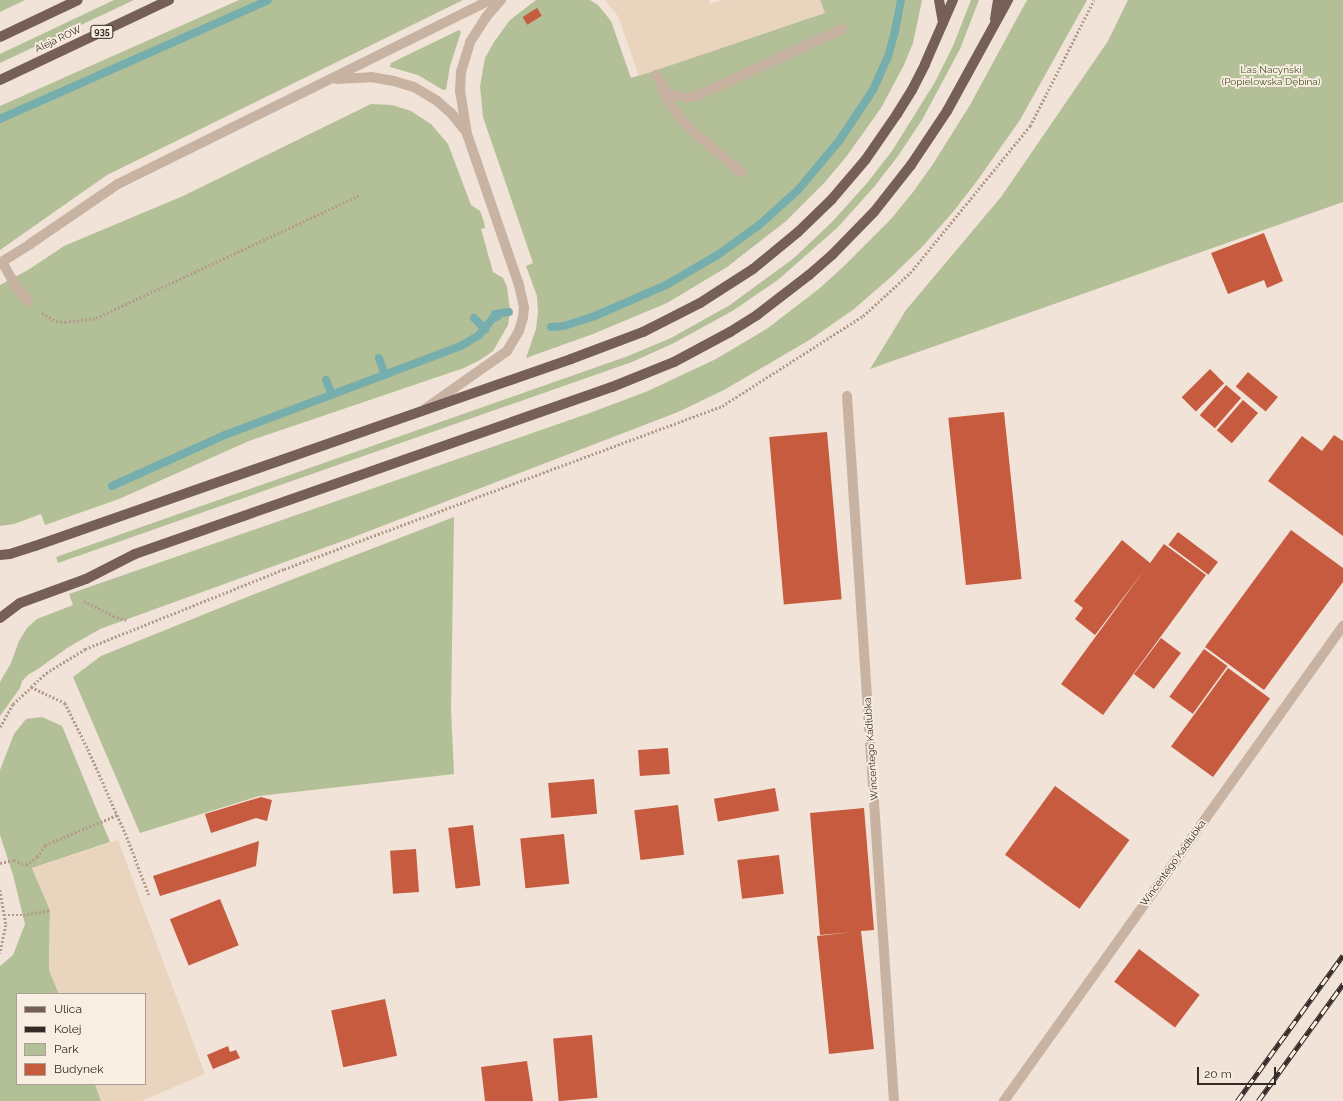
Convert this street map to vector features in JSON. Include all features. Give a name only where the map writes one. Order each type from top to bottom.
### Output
[{"type":"main road","points":[[0,37],[78,0]]},
{"type":"main road","name":"Aleja ROW","points":[[0,80],[169,0]]},
{"type":"main road","points":[[939,0],[943,22]]},
{"type":"main road","points":[[0,555],[10,554],[35,546],[419,413],[643,332],[700,303],[752,269],[813,219],[866,159],[890,126],[912,90],[931,52],[953,0]]},
{"type":"main road","points":[[994,25],[998,0]]},
{"type":"main road","points":[[0,618],[20,602],[86,579],[135,554],[612,387],[674,362],[730,332],[757,315],[809,276],[874,212],[911,165],[947,111],[982,50],[1008,0]]},
{"type":"street","points":[[28,301],[17,288],[1,262],[118,184],[490,0]]},
{"type":"street","points":[[419,413],[507,351],[519,331],[523,318],[524,307],[519,285],[470,141],[462,109],[461,72],[467,49],[474,34],[501,0]]},
{"type":"street","points":[[742,172],[701,139],[681,119],[668,100],[655,73],[666,91],[673,95],[688,98],[697,96],[842,29]]},
{"type":"street","points":[[314,88],[337,79],[359,77],[382,78],[404,83],[430,96],[451,113],[462,127],[470,141]]},
{"type":"street","name":"Wincentego Kadłubka","points":[[847,396],[894,1101]]},
{"type":"street","name":"Wincentego Kadłubka","points":[[1004,1101],[1343,626]]},
{"type":"path","points":[[28,301],[42,313],[56,321],[74,322],[96,318],[360,195]]},
{"type":"path","points":[[80,598],[113,616],[127,620]]},
{"type":"path","points":[[31,687],[65,702],[88,749],[117,815],[149,895]]},
{"type":"path","points":[[0,863],[14,860],[26,865],[37,857],[44,845],[117,815]]},
{"type":"path","points":[[0,890],[6,926],[0,953]]},
{"type":"path","points":[[4,915],[23,915],[50,910]]},
{"type":"green space","points":[[0,0],[25,0],[0,12]]},
{"type":"green space","points":[[114,0],[134,0],[0,63],[0,54]]},
{"type":"green space","points":[[239,0],[463,0],[107,175],[0,250],[0,106]]},
{"type":"green space","points":[[536,0],[590,0],[598,5],[611,21],[631,78],[824,13],[820,0],[922,0],[913,43],[904,65],[881,108],[846,157],[825,182],[785,222],[727,267],[667,303],[593,334],[526,358],[536,329],[538,312],[537,296],[526,266],[533,263],[483,117],[480,86],[485,58],[494,42],[510,20]]},
{"type":"green space","points":[[971,0],[979,0],[960,49],[922,120],[898,156],[874,187],[837,228],[779,279],[734,310],[674,343],[632,362],[58,563],[56,557],[628,356],[671,338],[730,305],[794,258],[832,222],[867,183],[892,151],[935,82],[953,46]]},
{"type":"green space","points":[[1027,0],[1087,0],[1020,120],[953,212],[922,247],[892,276],[854,309],[811,339],[724,390],[678,412],[351,538],[100,629],[67,648],[29,674],[22,681],[20,688],[0,716],[0,682],[11,663],[19,641],[27,628],[37,619],[73,605],[69,594],[587,414],[648,391],[716,359],[768,328],[820,288],[844,266],[891,219],[913,192],[933,164],[970,105]]},
{"type":"green space","name":"Las Nacyński (Popielowska Dębina)","points":[[1128,0],[1343,0],[1343,202],[870,369],[906,310],[1001,197],[1108,41]]},
{"type":"green space","points":[[459,30],[461,32],[450,66],[446,90],[443,90],[418,75],[390,67],[391,63]]},
{"type":"green space","points":[[371,104],[392,105],[411,111],[431,124],[448,144],[471,205],[480,211],[484,222],[485,228],[481,229],[493,272],[503,278],[507,287],[510,311],[508,325],[493,351],[464,368],[249,441],[119,499],[45,525],[41,514],[14,524],[0,526],[0,285],[28,270],[64,246],[183,196]]},
{"type":"green space","points":[[454,517],[451,709],[454,774],[259,796],[140,833],[73,677],[101,656],[242,599]]},
{"type":"green space","points":[[42,717],[62,726],[110,842],[32,868],[50,910],[49,970],[59,993],[16,993],[16,1085],[95,1085],[101,1101],[0,1101],[0,966],[13,955],[25,924],[13,875],[0,835],[0,770],[14,734],[26,719]]},
{"type":"shaded area","points":[[605,0],[709,0],[710,4],[722,0],[820,0],[825,13],[639,76],[618,16]]},
{"type":"shaded area","points":[[118,840],[205,1074],[141,1101],[101,1101],[95,1085],[146,1085],[146,993],[59,993],[49,970],[50,910],[32,868]]},
{"type":"building","points":[[537,8],[542,16],[527,25],[523,17]]},
{"type":"building","points":[[1264,233],[1283,281],[1267,288],[1264,280],[1228,294],[1211,253]]},
{"type":"building","points":[[1210,369],[1224,383],[1196,411],[1182,397]]},
{"type":"building","points":[[1248,372],[1278,397],[1266,412],[1236,387]]},
{"type":"building","points":[[1226,385],[1241,398],[1215,428],[1200,415]]},
{"type":"building","points":[[1243,400],[1258,413],[1232,443],[1217,430]]},
{"type":"building","points":[[1004,412],[1022,579],[966,585],[948,418]]},
{"type":"building","points":[[827,432],[842,599],[784,604],[769,437]]},
{"type":"building","points":[[1334,435],[1343,441],[1343,536],[1268,481],[1302,436],[1322,451]]},
{"type":"building","points":[[1291,530],[1343,568],[1343,582],[1264,690],[1205,647]]},
{"type":"building","points":[[1178,532],[1218,562],[1208,575],[1168,545]]},
{"type":"building","points":[[1122,540],[1150,563],[1164,544],[1206,575],[1103,715],[1061,684],[1145,569],[1095,635],[1075,619],[1083,608],[1074,601]]},
{"type":"building","points":[[1161,638],[1181,653],[1154,689],[1134,674]]},
{"type":"building","points":[[1204,649],[1227,666],[1193,714],[1169,697]]},
{"type":"building","points":[[1228,668],[1270,699],[1213,777],[1171,746]]},
{"type":"building","points":[[668,748],[670,774],[640,776],[638,750]]},
{"type":"building","points":[[594,779],[597,814],[551,818],[548,783]]},
{"type":"building","points":[[1055,786],[1129,840],[1079,909],[1005,855]]},
{"type":"building","points":[[775,788],[779,811],[718,821],[714,799]]},
{"type":"building","points":[[261,797],[272,800],[267,821],[256,818],[211,833],[205,814]]},
{"type":"building","points":[[678,805],[684,855],[640,860],[634,810]]},
{"type":"building","points":[[864,808],[874,930],[861,931],[874,1049],[829,1054],[817,936],[854,932],[820,935],[810,813]]},
{"type":"building","points":[[473,825],[480,886],[456,889],[448,828]]},
{"type":"building","points":[[564,834],[569,884],[525,888],[520,839]]},
{"type":"building","points":[[259,841],[256,866],[160,896],[153,876]]},
{"type":"building","points":[[416,849],[419,892],[393,894],[390,851]]},
{"type":"building","points":[[779,855],[784,894],[742,899],[737,860]]},
{"type":"building","points":[[220,899],[239,945],[189,966],[170,919]]},
{"type":"building","points":[[1139,949],[1200,995],[1175,1027],[1114,982]]},
{"type":"building","points":[[385,999],[397,1056],[343,1067],[331,1010]]},
{"type":"building","points":[[592,1035],[597,1098],[559,1101],[553,1038]]},
{"type":"building","points":[[228,1046],[230,1052],[236,1050],[240,1058],[213,1069],[207,1055]]},
{"type":"building","points":[[527,1061],[533,1101],[485,1101],[481,1067]]},
{"type":"waterway","points":[[0,119],[268,0]]},
{"type":"waterway","points":[[551,327],[564,326],[597,315],[666,285],[719,254],[759,225],[798,190],[839,141],[873,90],[888,57],[901,0]]},
{"type":"waterway","points":[[495,317],[495,314],[509,312]]},
{"type":"waterway","points":[[112,486],[225,435],[461,346],[479,335],[493,318],[497,317]]},
{"type":"waterway","points":[[474,318],[485,329]]},
{"type":"waterway","points":[[379,358],[385,375]]},
{"type":"waterway","points":[[326,380],[332,395]]},
{"type":"railway","points":[[1237,1101],[1343,955]]},
{"type":"railway","points":[[1258,1101],[1343,984]]}]
